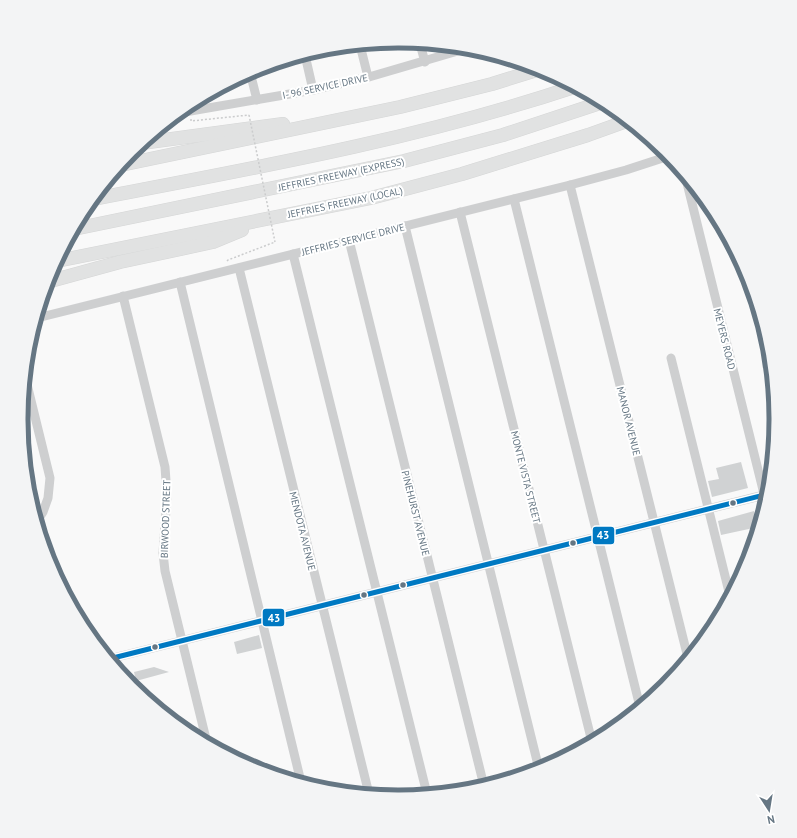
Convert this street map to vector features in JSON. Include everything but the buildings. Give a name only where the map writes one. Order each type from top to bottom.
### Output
[{"type":"highway","points":[[131,163],[326,124],[492,84],[530,73]]},
{"type":"highway","points":[[102,197],[385,140],[480,116],[567,89]]},
{"type":"highway","name":"JEFFRIES FREEWAY (EXPRESS)","points":[[82,227],[404,161],[503,135],[594,105]]},
{"type":"highway","name":"JEFFRIES FREEWAY (LOCAL)","points":[[64,260],[371,198],[462,174],[588,135],[621,123]]},
{"type":"highway","points":[[152,142],[286,124],[326,124]]},
{"type":"highway","points":[[55,280],[120,262],[213,242],[276,218]]},
{"type":"street","points":[[421,49],[425,62]]},
{"type":"street","points":[[361,51],[368,77]]},
{"type":"street","name":"I- 96 SERVICE DRIVE","points":[[202,105],[257,100],[313,90],[425,62],[453,53]]},
{"type":"street","points":[[306,60],[313,90]]},
{"type":"street","points":[[252,79],[257,100]]},
{"type":"street","name":"JEFFRIES SERVICE DRIVE","points":[[43,316],[570,185],[626,170],[661,158]]},
{"type":"street","name":"MANOR AVENUE","points":[[570,185],[686,652]]},
{"type":"street","name":"MEYERS ROAD","points":[[687,187],[763,485]]},
{"type":"street","points":[[514,199],[639,701]]},
{"type":"street","name":"MONTE VISTA STREET","points":[[460,212],[590,736]]},
{"type":"street","points":[[405,226],[537,762]]},
{"type":"street","name":"PINEHURST AVENUE","points":[[349,240],[482,780]]},
{"type":"street","points":[[293,254],[426,789]]},
{"type":"street","name":"MENDOTA AVENUE","points":[[239,268],[368,788]]},
{"type":"street","points":[[180,282],[300,776]]},
{"type":"street","name":"BIRWOOD STREET","points":[[123,296],[165,467],[167,495],[164,563],[205,735]]},
{"type":"street","points":[[671,358],[728,588]]},
{"type":"street","points":[[29,393],[50,478],[48,498],[41,515]]},
{"type":"street","points":[[115,657],[654,522],[760,498]]},
{"type":"path","points":[[189,113],[191,121],[249,116],[275,242],[228,260],[227,265]]},
{"type":"transit line","name":"43","points":[[115,657],[761,496]]}]
